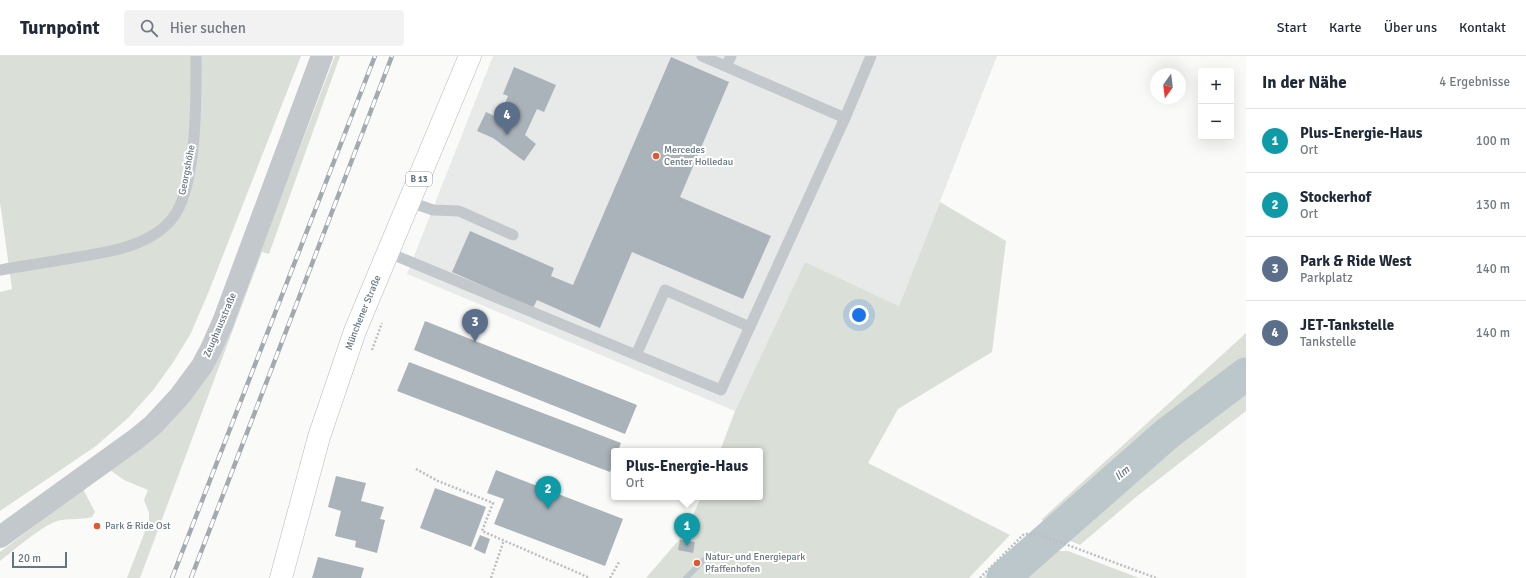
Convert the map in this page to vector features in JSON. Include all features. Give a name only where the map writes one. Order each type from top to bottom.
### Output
[{"type":"main road","name":"Münchener Straße","points":[[281,578],[305,486],[329,404],[355,331],[470,56]]},
{"type":"street","name":"Zeughausstraße","points":[[0,537],[136,439],[179,397],[202,366],[223,322],[322,56]]},
{"type":"lane","name":"Georgshöhe","points":[[0,270],[110,252],[132,245],[147,238],[172,219],[179,207],[189,174],[196,100],[196,56]]},
{"type":"lane","points":[[702,56],[845,118]]},
{"type":"lane","points":[[726,66],[731,56]]},
{"type":"lane","points":[[388,253],[721,390],[845,118],[871,56]]},
{"type":"lane","points":[[410,202],[433,210],[459,212],[513,235]]},
{"type":"lane","points":[[636,355],[665,290],[750,327]]},
{"type":"path","points":[[416,469],[438,481],[493,503],[482,531],[590,578]]},
{"type":"path","points":[[980,578],[1024,534],[1038,534],[1156,578]]},
{"type":"path","points":[[491,578],[504,540]]},
{"type":"path","points":[[610,578],[618,562]]},
{"type":"shaded area","points":[[0,56],[301,56],[209,291],[191,333],[174,361],[154,389],[128,418],[96,446],[0,511],[0,292],[12,289],[0,202]]},
{"type":"shaded area","points":[[335,56],[340,56],[269,254],[262,252],[140,578],[127,578],[149,521],[149,513],[144,500],[148,490],[124,480],[110,470],[243,296]]},
{"type":"shaded area","points":[[493,56],[997,56],[899,306],[805,262],[735,411],[407,274]]},
{"type":"shaded area","points":[[940,202],[1006,241],[992,352],[898,409],[868,463],[1010,535],[969,578],[646,578],[685,533],[700,500],[763,500],[763,448],[721,448],[735,411],[805,262],[899,306]]},
{"type":"shaded area","points":[[1246,333],[1246,411],[1136,497],[1080,545],[1047,531],[1042,519]]},
{"type":"shaded area","points":[[83,489],[95,512],[92,517],[57,521],[28,539],[0,561],[0,552]]},
{"type":"shaded area","points":[[1024,539],[1035,539],[1057,551],[1068,551],[1139,578],[983,578]]},
{"type":"building","points":[[671,57],[729,82],[680,197],[771,236],[743,299],[632,252],[600,328],[537,300],[533,308],[452,272],[470,231],[554,268],[551,276],[573,285]]},
{"type":"building","points":[[514,67],[556,85],[544,112],[537,109],[525,135],[536,144],[524,161],[493,138],[477,131],[486,112],[499,118],[508,96],[503,94]]},
{"type":"building","points":[[425,321],[637,405],[625,434],[414,350]]},
{"type":"building","points":[[409,362],[621,443],[619,448],[611,448],[610,472],[397,391]]},
{"type":"building","points":[[496,470],[623,519],[605,566],[494,524],[504,499],[487,493]]},
{"type":"building","points":[[336,476],[366,483],[361,501],[384,507],[380,519],[385,520],[377,553],[355,547],[356,541],[335,536],[341,511],[328,507]]},
{"type":"building","points":[[435,488],[486,507],[471,547],[420,528]]},
{"type":"building","points":[[480,535],[490,539],[485,554],[474,549]]},
{"type":"building","points":[[680,540],[695,542],[693,553],[678,550]]},
{"type":"building","points":[[318,557],[364,568],[361,578],[312,578]]},
{"type":"waterway","name":"Ilm","points":[[1003,578],[1168,433],[1246,374]]},
{"type":"waterway","points":[[686,578],[708,556]]},
{"type":"railway","points":[[172,578],[375,56]]},
{"type":"railway","points":[[191,578],[392,56]]},
{"type":"place","name":"JET-Tankstelle","points":[[507,135]]},
{"type":"place","name":"Mercedes Center Holledau","points":[[656,156]]},
{"type":"place","name":"Park & Ride West","points":[[475,342]]},
{"type":"place","name":"Stockerhof","points":[[548,509]]},
{"type":"place","name":"Park & Ride Ost","points":[[97,526]]},
{"type":"place","name":"Plus-Energie-Haus","points":[[687,546]]},
{"type":"place","name":"Natur- und Energiepark Pfaffenhofen","points":[[697,563]]}]
